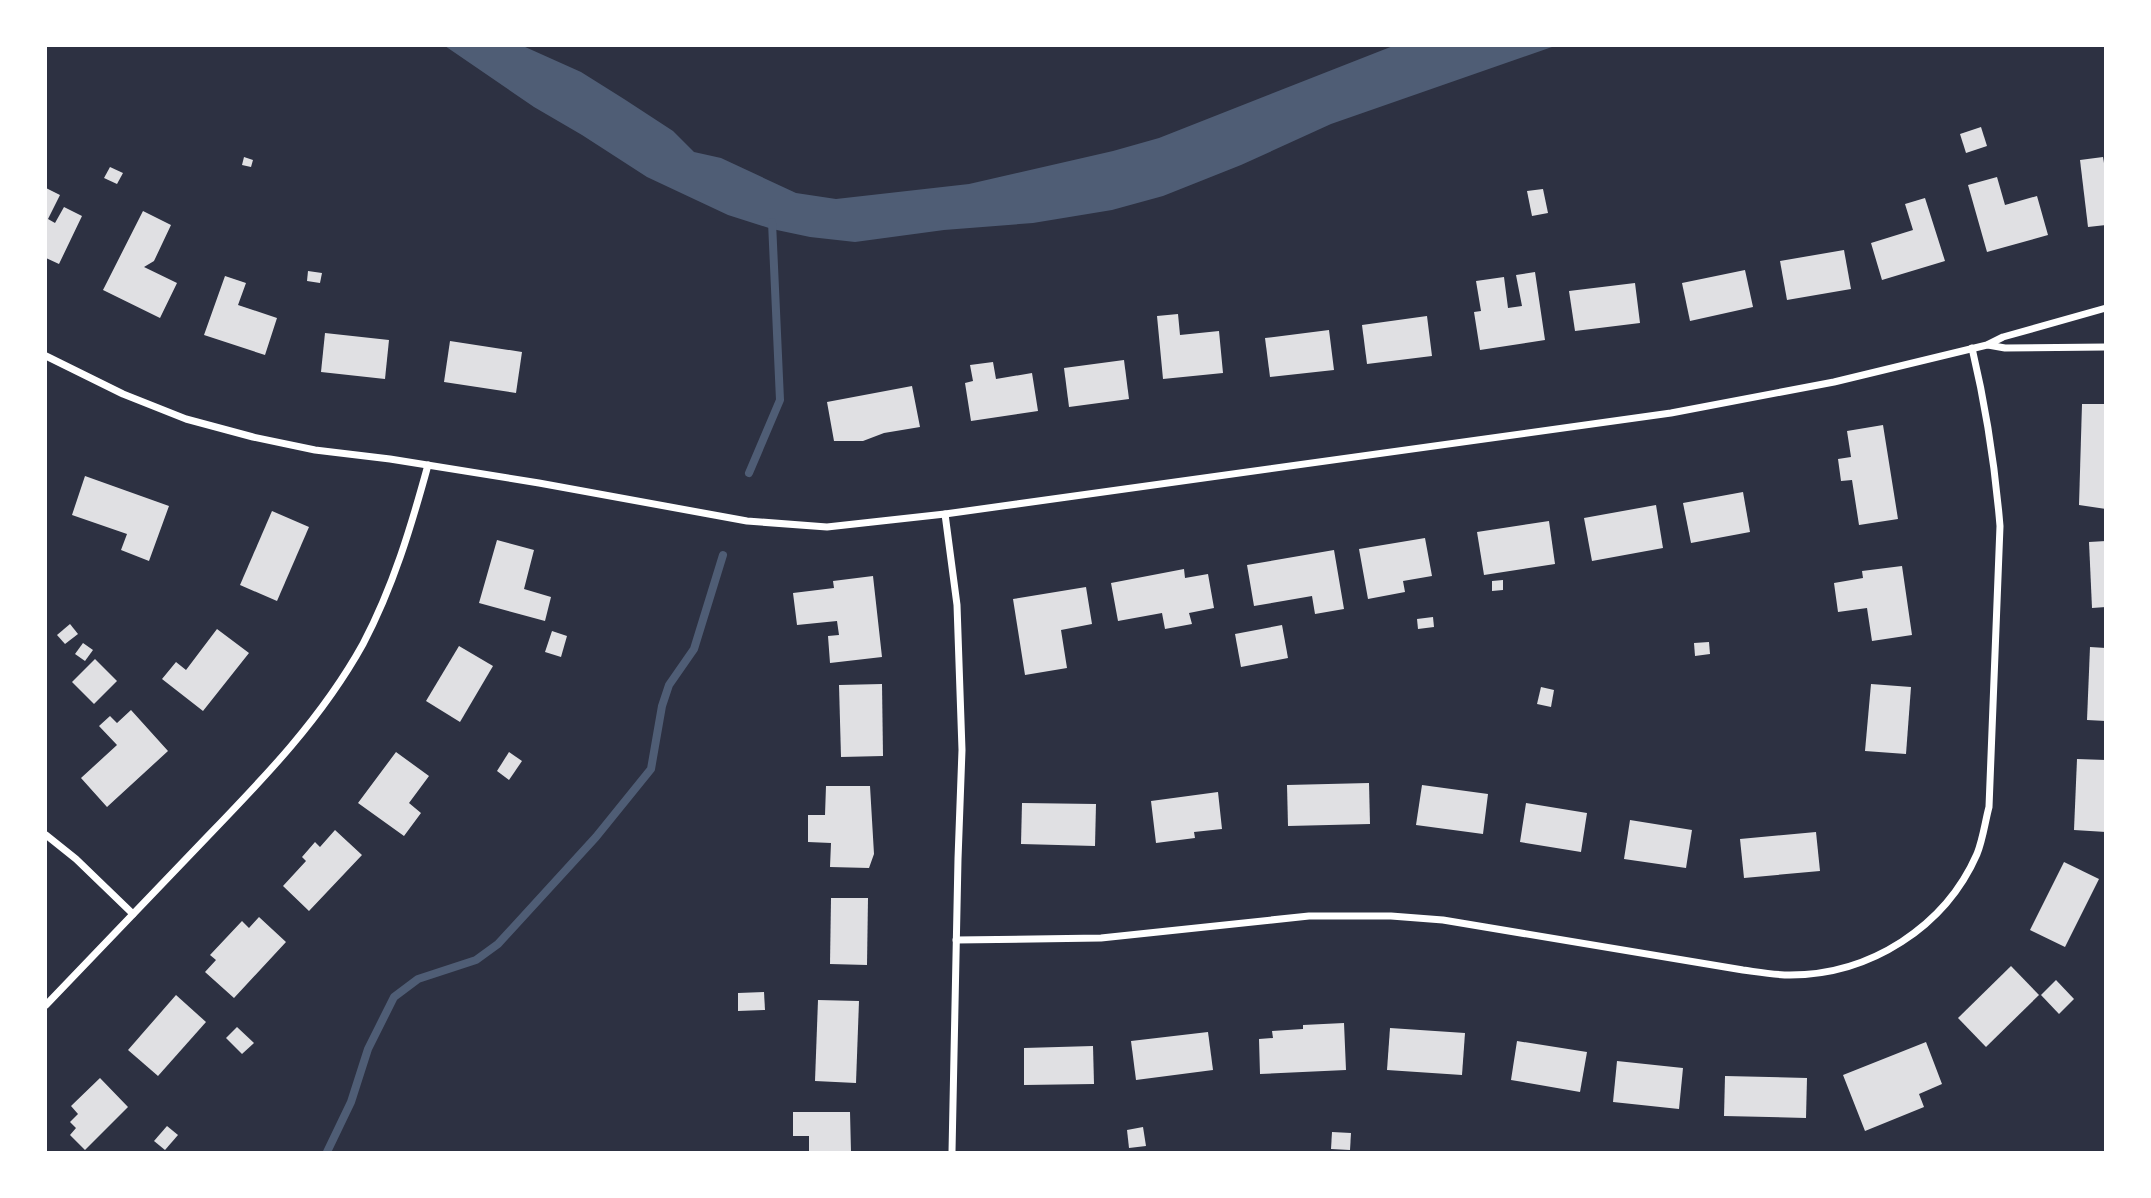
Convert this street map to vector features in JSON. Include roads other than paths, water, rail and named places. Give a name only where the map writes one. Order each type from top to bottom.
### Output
[{"type":"street","points":[[46,356],[123,394],[186,419],[253,437],[315,450],[538,483],[747,521],[827,527],[945,514],[1671,412],[1834,382],[1987,345],[2003,337],[2105,308]]},
{"type":"street","points":[[1987,345],[2005,348],[2105,346]]},
{"type":"street","points":[[956,940],[1101,938],[1309,916],[1391,916],[1443,920],[1743,970],[1790,975],[1832,971],[1865,961],[1890,949],[1919,930],[1944,906],[1964,878],[1978,852],[1989,807],[2000,526],[1984,400],[1972,348]]},
{"type":"street","points":[[46,1005],[280,761],[324,705],[362,646],[384,602],[405,545],[428,466]]},
{"type":"street","points":[[945,514],[957,605],[962,750],[952,1153]]},
{"type":"street","points":[[46,835],[76,859],[133,914]]},
{"type":"water","points":[[445,46],[523,46],[581,72],[673,131],[694,152],[721,158],[796,193],[836,199],[969,184],[1113,151],[1159,138],[1393,46],[1563,46],[1552,47],[1331,124],[1241,165],[1163,196],[1112,210],[1033,223],[944,230],[855,242],[772,229],[728,215],[647,177],[534,107]]},
{"type":"waterway","points":[[749,473],[780,400],[772,222]]},
{"type":"waterway","points":[[327,1152],[351,1102],[368,1049],[394,997],[418,979],[476,960],[498,944],[596,837],[651,769],[662,706],[669,685],[694,649],[723,555]]}]
